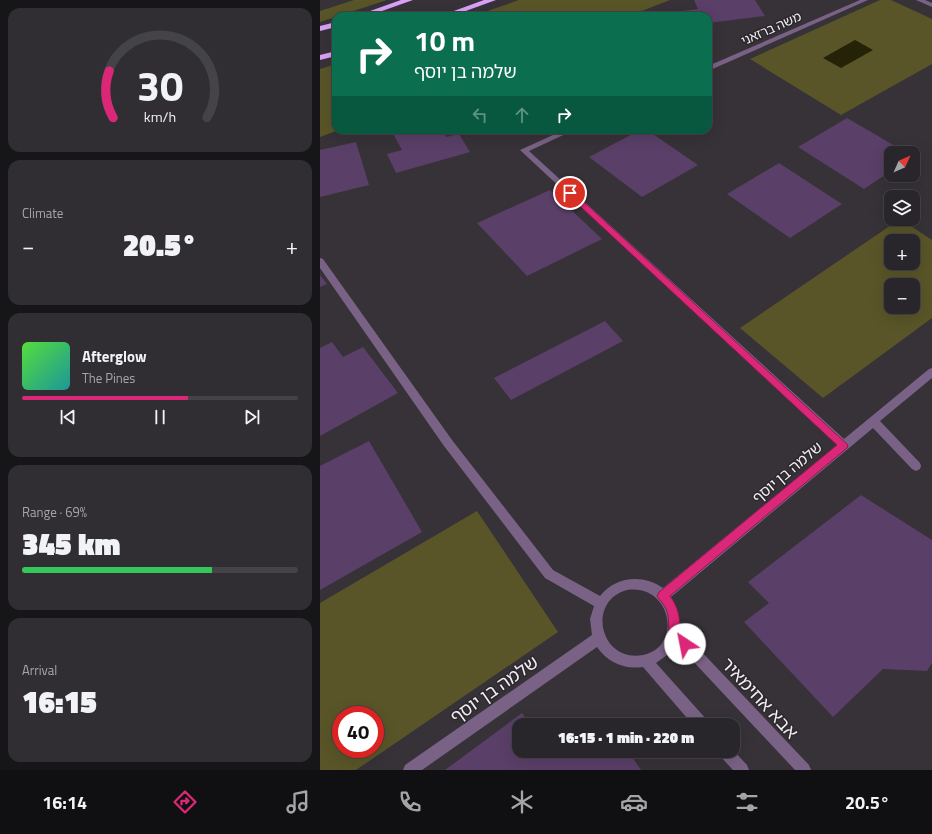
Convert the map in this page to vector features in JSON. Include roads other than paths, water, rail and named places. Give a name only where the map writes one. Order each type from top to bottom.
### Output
[{"type":"highway","points":[[372,12],[409,0]]},
{"type":"highway","points":[[456,12],[492,0]]},
{"type":"highway","points":[[320,29],[332,25]]},
{"type":"highway","points":[[320,58],[332,54]]},
{"type":"street","name":"משה ברזאני","points":[[712,67],[865,0]]},
{"type":"street","points":[[919,0],[932,5]]},
{"type":"street","points":[[561,134],[524,150],[844,445]]},
{"type":"street","points":[[320,261],[448,443],[549,574],[601,603]]},
{"type":"street","name":"שלמה בן יוסף","points":[[663,596],[932,372]]},
{"type":"street","points":[[873,421],[916,466]]},
{"type":"street","points":[[630,585],[642,585],[653,589],[663,596],[671,606],[675,619],[674,632],[670,642],[664,650],[656,657],[646,661],[632,662],[618,658],[607,650],[599,638],[596,627],[596,614],[601,603],[609,594],[619,588],[630,585]]},
{"type":"street","name":"אבא אחימאיר","points":[[674,632],[804,770]]},
{"type":"street","name":"שלמה בן יוסף","points":[[410,770],[599,638]]},
{"type":"street","points":[[646,661],[696,718]]},
{"type":"street","points":[[731,758],[742,770]]}]
